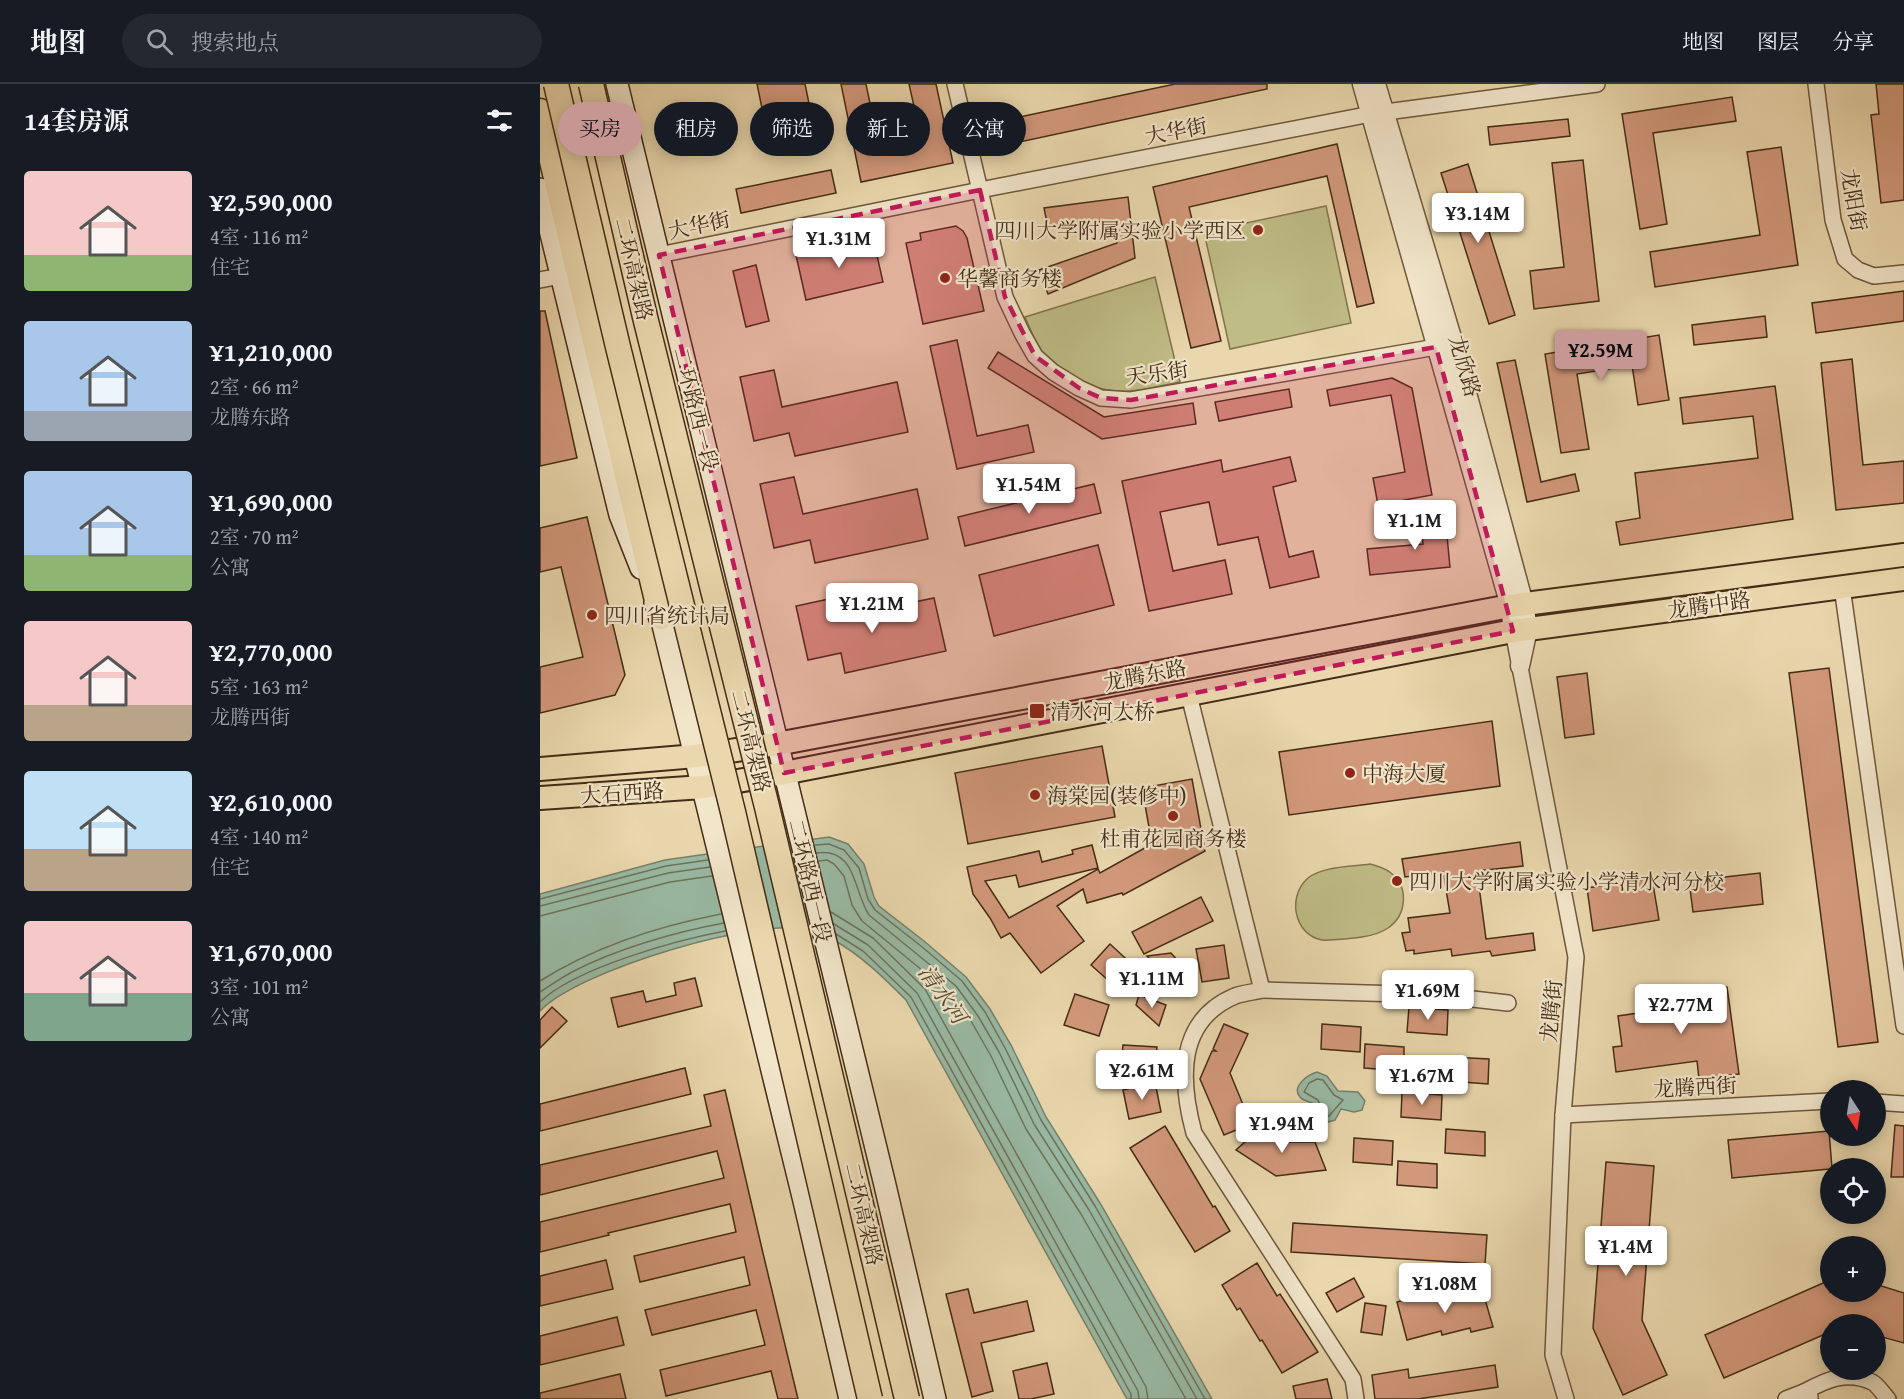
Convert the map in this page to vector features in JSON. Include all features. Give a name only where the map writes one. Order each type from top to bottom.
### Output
[{"type":"highway","name":"二环高架路","points":[[556,84],[621,359],[733,812],[870,1399]]},
{"type":"highway","name":"二环高架路","points":[[591,84],[645,317],[767,807],[907,1399]]},
{"type":"highway","points":[[540,111],[661,617]]},
{"type":"main road","name":"二环路西一段","points":[[617,84],[884,1181],[934,1399]]},
{"type":"main road","points":[[540,189],[620,515],[661,617],[850,1399]]},
{"type":"main road","name":"龙腾中路","points":[[1517,605],[1904,555]]},
{"type":"main road","name":"龙腾中路","points":[[1521,630],[1904,579]]},
{"type":"main road","name":"龙腾东路","points":[[696,756],[777,744],[1517,605]]},
{"type":"main road","name":"龙腾东路","points":[[703,787],[1521,630]]},
{"type":"main road","name":"大石西路","points":[[540,769],[696,756]]},
{"type":"main road","name":"大石西路","points":[[540,798],[703,787]]},
{"type":"street","name":"天乐街","points":[[955,84],[1005,297],[1035,356],[1053,372],[1079,388],[1101,398],[1131,400],[1436,347]]},
{"type":"street","points":[[1362,84],[1378,113],[1453,341],[1517,605]]},
{"type":"street","points":[[1376,84],[1378,113]]},
{"type":"street","name":"大华街","points":[[658,255],[1378,113],[1598,84]]},
{"type":"street","name":"龙阳街","points":[[1816,84],[1833,220],[1845,259],[1858,270],[1874,276],[1904,273]]},
{"type":"street","name":"龙欣路","points":[[1378,113],[1436,347],[1517,605],[1521,630],[1520,666]]},
{"type":"street","points":[[540,280],[561,276]]},
{"type":"street","points":[[1842,587],[1904,1026]]},
{"type":"street","name":"龙腾街","points":[[1520,666],[1576,957],[1563,1115],[1553,1355],[1566,1399]]},
{"type":"street","points":[[1189,695],[1262,990]]},
{"type":"street","points":[[1356,1399],[1353,1379],[1194,1133],[1187,1106],[1184,1076],[1186,1053],[1203,1019],[1217,1006],[1236,995],[1262,990],[1437,995],[1508,1003]]},
{"type":"street","name":"龙腾西街","points":[[1563,1115],[1820,1102]]},
{"type":"street","points":[[1886,1103],[1904,1104]]},
{"type":"street","points":[[1786,1399],[1808,1396],[1826,1380],[1849,1375],[1873,1383],[1888,1399]]},
{"type":"highlighted area","points":[[980,190],[1005,297],[1035,356],[1079,388],[1101,398],[1131,400],[1436,347],[1513,631],[784,773],[659,255]]},
{"type":"shaded area","points":[[1326,206],[1351,323],[1230,349],[1204,232]]},
{"type":"shaded area","points":[[1155,277],[1180,382],[1142,390],[1120,391],[1099,388],[1069,377],[1048,360],[1025,317]]},
{"type":"shaded area","points":[[1370,864],[1389,871],[1401,886],[1402,909],[1394,922],[1382,931],[1360,937],[1330,940],[1309,935],[1302,927],[1296,908],[1301,887],[1308,878],[1329,869]]},
{"type":"water","name":"清水河","points":[[829,837],[848,844],[864,864],[879,906],[966,977],[990,1009],[1011,1045],[1046,1117],[1100,1203],[1212,1399],[1127,1399],[906,1000],[862,959],[823,932],[790,927],[755,931],[715,938],[672,950],[630,963],[592,979],[561,995],[540,1011],[540,894],[665,860]]},
{"type":"water","points":[[1317,1072],[1327,1076],[1338,1091],[1358,1092],[1365,1101],[1362,1110],[1354,1112],[1341,1109],[1335,1120],[1325,1123],[1321,1121],[1313,1104],[1301,1098],[1297,1089],[1301,1082]]},
{"type":"building","points":[[757,84],[805,84],[809,102],[761,102]]},
{"type":"building","points":[[841,84],[866,84],[870,102],[846,102],[846,108]]},
{"type":"building","points":[[909,84],[936,84],[942,112],[942,156],[951,156],[953,163],[861,182],[856,156],[930,156],[930,102],[913,102]]},
{"type":"building","points":[[1175,84],[1267,84],[1267,89],[1026,141],[1026,116]]},
{"type":"building","points":[[1876,84],[1904,84],[1904,200],[1881,203],[1871,115],[1879,114]]},
{"type":"building","points":[[1732,97],[1736,121],[1653,133],[1667,224],[1640,229],[1622,114]]},
{"type":"building","points":[[1568,119],[1570,136],[1490,145],[1488,127]]},
{"type":"building","points":[[1337,144],[1374,303],[1357,307],[1327,176],[1189,207],[1221,341],[1191,348],[1153,187]]},
{"type":"building","points":[[1781,147],[1798,265],[1655,287],[1650,252],[1760,235],[1747,152]]},
{"type":"building","points":[[1583,160],[1599,301],[1534,309],[1530,271],[1564,267],[1552,163]]},
{"type":"building","points":[[1468,164],[1515,315],[1489,324],[1441,173]]},
{"type":"building","points":[[831,170],[836,193],[741,213],[736,189]]},
{"type":"building","points":[[1128,197],[1135,258],[1048,294],[1039,270],[1117,243],[1113,220],[1048,228],[1044,208]]},
{"type":"building","name":"华馨商务楼","points":[[956,226],[967,238],[984,311],[923,324],[906,243],[921,240],[920,233]]},
{"type":"building","points":[[873,238],[883,282],[806,300],[796,255]]},
{"type":"building","points":[[756,265],[769,321],[746,327],[733,271]]},
{"type":"building","points":[[1904,291],[1904,321],[1816,333],[1812,303]]},
{"type":"building","points":[[540,311],[545,311],[577,458],[540,466]]},
{"type":"building","points":[[1765,316],[1767,337],[1694,345],[1692,325]]},
{"type":"building","points":[[1659,335],[1669,400],[1638,405],[1632,365],[1577,374],[1589,449],[1561,453],[1545,354]]},
{"type":"building","points":[[957,340],[977,436],[1028,425],[1034,452],[957,469],[930,346]]},
{"type":"building","points":[[998,352],[1104,417],[1193,403],[1196,424],[1102,439],[988,368]]},
{"type":"building","points":[[1852,359],[1863,465],[1904,461],[1904,503],[1836,510],[1821,363]]},
{"type":"building","points":[[1515,360],[1541,482],[1575,474],[1579,491],[1527,502],[1497,363]]},
{"type":"building","points":[[774,370],[782,407],[897,382],[908,432],[795,456],[789,433],[754,441],[740,377]]},
{"type":"building","points":[[1392,378],[1412,388],[1432,495],[1378,505],[1373,478],[1405,472],[1391,395],[1330,406],[1327,390]]},
{"type":"building","points":[[1775,386],[1793,519],[1620,545],[1616,522],[1640,518],[1635,473],[1758,458],[1753,416],[1683,424],[1680,398]]},
{"type":"building","points":[[1289,389],[1292,407],[1219,421],[1215,402]]},
{"type":"building","points":[[1290,457],[1296,481],[1273,487],[1289,557],[1313,551],[1319,577],[1270,588],[1258,537],[1218,545],[1209,502],[1160,512],[1173,571],[1225,560],[1232,594],[1149,611],[1122,481],[1221,460],[1223,472]]},
{"type":"building","points":[[794,477],[803,514],[917,489],[928,539],[815,563],[810,540],[774,548],[760,484]]},
{"type":"building","points":[[1094,484],[1101,513],[965,546],[958,517]]},
{"type":"building","points":[[1445,515],[1450,567],[1370,575],[1367,549],[1423,544],[1420,517]]},
{"type":"building","name":"四川省统计局","points":[[587,517],[625,675],[615,695],[540,713],[540,667],[583,657],[561,567],[540,572],[540,528]]},
{"type":"building","points":[[1098,545],[1114,605],[994,636],[979,575]]},
{"type":"building","points":[[934,598],[946,651],[845,673],[841,653],[808,660],[796,606],[829,599],[833,619]]},
{"type":"building","points":[[1829,668],[1878,1042],[1838,1047],[1789,673]]},
{"type":"building","points":[[1587,673],[1594,734],[1565,738],[1557,677]]},
{"type":"building","name":"中海大厦","points":[[1492,721],[1500,786],[1289,815],[1279,752]]},
{"type":"building","name":"海棠园(装修中)","points":[[1102,746],[1115,817],[968,844],[955,773]]},
{"type":"building","points":[[1192,779],[1205,851],[1123,895],[1122,893],[1087,903],[1083,889],[1057,906],[1084,941],[1041,973],[1010,933],[1001,938],[973,894],[967,867],[1039,851],[1042,862],[1073,854],[1072,850],[1092,845],[1098,868],[1019,887],[1016,875],[985,881],[1009,918],[1098,869],[1100,873],[1152,844],[1142,788]]},
{"type":"building","points":[[1520,842],[1523,866],[1477,871],[1486,939],[1533,933],[1535,950],[1492,956],[1490,951],[1452,956],[1451,949],[1414,954],[1414,950],[1406,951],[1402,933],[1410,932],[1408,918],[1450,913],[1443,872],[1405,877],[1402,859]]},
{"type":"building","points":[[1760,873],[1763,904],[1693,912],[1689,881]]},
{"type":"building","points":[[1652,878],[1659,920],[1593,931],[1587,888]]},
{"type":"building","points":[[1201,897],[1213,921],[1144,954],[1132,932]]},
{"type":"building","points":[[1110,944],[1137,969],[1118,989],[1091,965]]},
{"type":"building","points":[[1224,945],[1229,978],[1202,982],[1196,949]]},
{"type":"building","points":[[1171,953],[1192,977],[1177,990],[1147,956]]},
{"type":"building","points":[[695,978],[702,1006],[618,1027],[611,998],[643,991],[646,1002],[676,995],[674,983]]},
{"type":"building","points":[[1727,987],[1739,1074],[1699,1079],[1697,1061],[1616,1072],[1613,1047],[1622,1046],[1618,1016],[1645,1012],[1644,1005],[1670,1001],[1670,995]]},
{"type":"building","points":[[1075,994],[1109,1005],[1099,1036],[1064,1025]]},
{"type":"building","points":[[1139,995],[1166,1005],[1159,1026],[1136,1005]]},
{"type":"building","points":[[552,1007],[567,1021],[540,1048],[540,1020]]},
{"type":"building","points":[[1409,1007],[1448,1010],[1447,1035],[1407,1032]]},
{"type":"building","points":[[1224,1024],[1248,1034],[1230,1073],[1251,1124],[1224,1135],[1200,1079],[1212,1051],[1216,1051],[1213,1049]]},
{"type":"building","points":[[1322,1024],[1361,1027],[1360,1052],[1321,1049]]},
{"type":"building","points":[[1365,1044],[1404,1047],[1404,1071],[1364,1068]]},
{"type":"building","points":[[1123,1045],[1157,1047],[1155,1069],[1121,1067]]},
{"type":"building","points":[[1450,1057],[1489,1059],[1488,1084],[1448,1081]]},
{"type":"building","points":[[685,1068],[691,1094],[540,1131],[540,1104]]},
{"type":"building","points":[[1155,1082],[1161,1112],[1129,1119],[1123,1090]]},
{"type":"building","points":[[725,1090],[798,1399],[778,1399],[771,1371],[666,1396],[660,1370],[765,1345],[756,1310],[652,1335],[645,1310],[750,1285],[744,1257],[640,1282],[634,1256],[736,1232],[730,1204],[540,1252],[540,1222],[724,1178],[717,1151],[540,1195],[540,1165],[711,1126],[704,1095]]},
{"type":"building","points":[[1402,1092],[1442,1095],[1441,1120],[1401,1117]]},
{"type":"building","points":[[1895,1125],[1904,1126],[1904,1177],[1891,1177]]},
{"type":"building","points":[[1165,1126],[1213,1207],[1215,1206],[1230,1231],[1195,1252],[1130,1148]]},
{"type":"building","points":[[1263,1126],[1287,1142],[1315,1142],[1326,1170],[1276,1176],[1236,1150]]},
{"type":"building","points":[[1446,1129],[1485,1132],[1485,1156],[1445,1153]]},
{"type":"building","points":[[1820,1132],[1820,1146],[1830,1146],[1831,1158],[1820,1158],[1820,1170],[1732,1178],[1728,1140]]},
{"type":"building","points":[[1354,1138],[1393,1141],[1392,1165],[1353,1162]]},
{"type":"building","points":[[1398,1161],[1437,1164],[1437,1188],[1397,1185]]},
{"type":"building","points":[[1606,1162],[1654,1166],[1642,1320],[1667,1375],[1623,1395],[1593,1328]]},
{"type":"building","points":[[1293,1223],[1487,1235],[1485,1264],[1291,1252]]},
{"type":"building","points":[[606,1260],[613,1289],[540,1306],[540,1276]]},
{"type":"building","points":[[1257,1263],[1277,1296],[1280,1294],[1318,1352],[1282,1373],[1262,1340],[1260,1341],[1240,1308],[1237,1310],[1222,1285]]},
{"type":"building","points":[[1354,1278],[1364,1297],[1337,1312],[1326,1293]]},
{"type":"building","points":[[1820,1284],[1820,1302],[1886,1302],[1886,1287],[1904,1293],[1904,1343],[1886,1338],[1886,1314],[1820,1314],[1820,1336],[1724,1378],[1705,1335]]},
{"type":"building","points":[[968,1289],[974,1313],[1027,1301],[1034,1331],[981,1343],[993,1391],[972,1397],[946,1294]]},
{"type":"building","points":[[1482,1289],[1493,1327],[1471,1332],[1470,1328],[1442,1335],[1441,1331],[1407,1340],[1397,1302],[1418,1296],[1419,1301],[1453,1292],[1454,1296]]},
{"type":"building","points":[[1365,1303],[1386,1306],[1382,1335],[1361,1332]]},
{"type":"building","points":[[617,1317],[624,1345],[540,1365],[540,1336]]},
{"type":"building","points":[[1047,1363],[1054,1394],[1019,1399],[1013,1371]]},
{"type":"building","points":[[1495,1365],[1498,1387],[1418,1399],[1375,1399],[1372,1375],[1408,1369],[1409,1378]]},
{"type":"building","points":[[620,1374],[626,1399],[540,1399],[540,1393]]},
{"type":"building","points":[[1327,1379],[1332,1399],[1296,1399],[1293,1386]]},
{"type":"place","name":"四川大学附属实验小学西区","points":[[1258,230]]},
{"type":"place","name":"华馨商务楼","points":[[945,278]]},
{"type":"place","name":"四川省统计局","points":[[592,615]]},
{"type":"place","name":"清水河大桥","points":[[1037,711]]},
{"type":"place","name":"中海大厦","points":[[1350,773]]},
{"type":"place","name":"海棠园(装修中)","points":[[1035,795]]},
{"type":"place","name":"杜甫花园商务楼","points":[[1173,816]]},
{"type":"place","name":"四川大学附属实验小学清水河分校","points":[[1397,881]]}]
